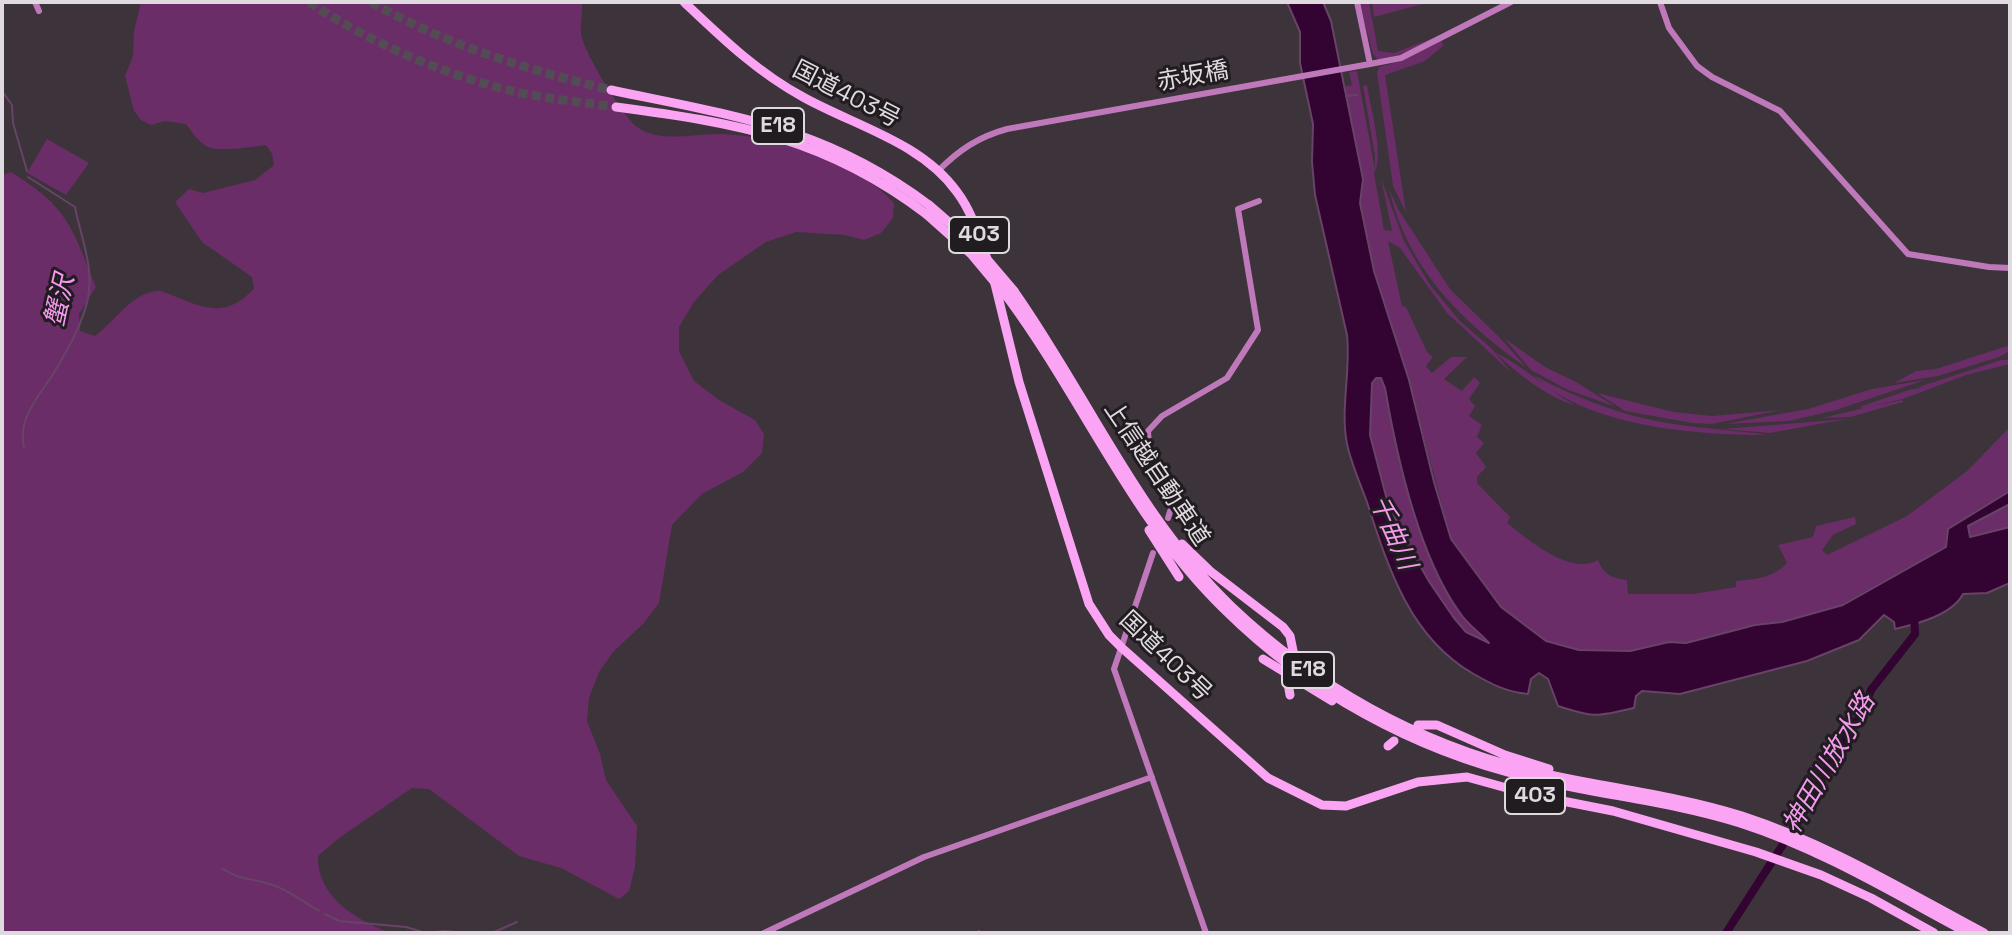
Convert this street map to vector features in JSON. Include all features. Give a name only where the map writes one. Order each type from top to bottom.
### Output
[{"type":"highway","name":"国道403号","points":[[684,2],[742,57],[771,78],[803,98],[925,159],[959,194],[979,233],[993,276],[1019,382],[1089,604],[1109,635],[1122,648],[1268,778],[1322,805],[1346,806],[1418,782],[1467,777],[1532,795],[1613,811],[1756,852],[1873,894],[1934,933]]},
{"type":"highway","name":"上信越自動車道","points":[[611,90],[733,114],[794,131],[857,158],[896,181],[974,244],[1042,331],[1126,472],[1167,533],[1214,588],[1266,637],[1338,689],[1419,733],[1487,758],[1552,775],[1661,796],[1760,826],[1809,845],[1984,933]]},
{"type":"highway","name":"上信越自動車道","points":[[616,107],[713,121],[793,141],[863,172],[927,209]]},
{"type":"highway","name":"上信越自動車道","points":[[1011,295],[1090,428],[1161,537],[1226,611],[1262,644],[1315,684],[1418,741],[1518,775],[1760,826]]},
{"type":"highway","points":[[1090,428],[1118,480],[1179,577]]},
{"type":"highway","points":[[1126,472],[1169,529],[1196,558],[1283,627],[1292,641],[1293,651]]},
{"type":"highway","points":[[1263,659],[1338,705],[1418,741]]},
{"type":"highway","points":[[1288,683],[1290,695]]},
{"type":"highway","points":[[1418,725],[1437,725],[1522,761],[1661,796]]},
{"type":"highway","name":"上信越自動車道","points":[[1809,845],[1968,933]]},
{"type":"street","points":[[35,2],[39,11]]},
{"type":"street","points":[[1357,2],[1367,65]]},
{"type":"street","name":"赤坂橋","points":[[938,171],[953,156],[986,135],[1401,58],[1511,2]]},
{"type":"street","points":[[1660,2],[1669,28],[1697,66],[1712,77],[1780,111],[1908,254],[2010,268]]},
{"type":"street","points":[[1168,518],[1174,490],[1149,445],[1148,431],[1162,416],[1227,378],[1258,330],[1238,209],[1259,201]]},
{"type":"street","points":[[1153,553],[1114,669],[1206,933]]},
{"type":"street","points":[[764,933],[924,857],[1152,777]]},
{"type":"shaded area","points":[[141,2],[582,2],[581,33],[588,53],[613,97],[637,127],[657,135],[722,134],[791,145],[859,174],[894,203],[893,218],[881,233],[864,240],[845,235],[796,232],[766,242],[718,275],[694,302],[679,327],[679,351],[694,381],[719,400],[755,420],[764,434],[762,453],[743,472],[702,494],[672,525],[659,603],[644,623],[613,652],[599,672],[589,698],[587,721],[606,780],[637,826],[635,867],[629,891],[619,899],[561,868],[519,856],[429,789],[412,788],[318,856],[319,870],[332,895],[353,914],[392,933],[2,933],[2,175],[11,172],[45,196],[74,233],[96,287],[79,314],[80,331],[95,336],[131,303],[147,293],[160,291],[197,305],[216,308],[234,304],[254,289],[252,277],[202,242],[175,202],[189,189],[203,193],[255,180],[274,165],[266,145],[236,149],[208,147],[186,124],[165,121],[151,125],[141,120],[134,111],[125,76],[133,56],[134,31]]},
{"type":"shaded area","points":[[1359,2],[1369,2],[1378,51],[1394,53],[1441,35],[1407,52],[1379,61],[1373,54]]},
{"type":"shaded area","points":[[1372,2],[1430,2],[1374,17]]},
{"type":"shaded area","points":[[1441,41],[1444,45],[1425,61],[1385,75],[1406,212],[1393,186],[1377,73],[1379,67],[1401,61]]},
{"type":"shaded area","points":[[1357,71],[1375,170],[1363,86],[1367,85],[1376,131],[1378,155],[1377,165],[1374,173],[1384,230],[1392,231],[1381,178],[1404,241],[1430,285],[1460,321],[1491,348],[1513,374],[1447,313],[1400,248],[1388,241],[1402,306],[1406,307],[1427,352],[1433,357],[1426,366],[1432,373],[1451,357],[1467,357],[1444,379],[1462,391],[1474,377],[1480,383],[1469,399],[1475,406],[1469,416],[1482,425],[1477,437],[1484,443],[1476,453],[1486,467],[1477,477],[1477,483],[1510,517],[1507,523],[1550,554],[1575,563],[1587,564],[1598,560],[1609,575],[1627,580],[1628,594],[1693,594],[1736,587],[1736,581],[1776,572],[1787,563],[1778,545],[1813,537],[1816,526],[1855,517],[1856,524],[1833,535],[1822,550],[1827,555],[1907,516],[1967,471],[2010,427],[2010,491],[1949,529],[1946,547],[1843,605],[1686,643],[1669,642],[1630,651],[1579,650],[1546,641],[1501,607],[1451,539],[1409,380],[1374,271],[1360,203],[1363,179],[1344,87],[1352,85],[1349,72]]},
{"type":"shaded area","points":[[47,139],[89,163],[66,195],[27,173]]},
{"type":"shaded area","points":[[1389,189],[1398,209],[1450,289],[1527,368],[1481,332],[1441,292],[1409,245]]},
{"type":"shaded area","points":[[1504,338],[1545,367],[1616,407],[1566,389],[1531,370]]},
{"type":"shaded area","points":[[2010,345],[2010,351],[1999,357],[1938,376],[1894,383],[1916,371],[1936,369]]},
{"type":"shaded area","points":[[1495,352],[1516,364],[1576,406],[1532,384]]},
{"type":"shaded area","points":[[2001,360],[2010,360],[2010,364],[1966,375],[1903,399],[1866,407],[1903,402],[1850,417],[1822,418],[1864,408],[1859,407]]},
{"type":"shaded area","points":[[1533,375],[1584,399],[1637,417],[1767,435],[1676,430],[1612,417],[1556,393]]},
{"type":"shaded area","points":[[1381,378],[1386,394],[1407,488],[1429,556],[1462,616],[1493,645],[1466,632],[1454,618],[1405,540],[1387,500],[1370,435],[1372,382]]},
{"type":"shaded area","points":[[1925,380],[1836,410],[1789,421],[1725,424],[1808,409],[1872,389]]},
{"type":"shaded area","points":[[1597,393],[1674,412],[1712,416],[1781,410],[1712,424],[1692,423],[1625,411]]},
{"type":"shaded area","points":[[1847,419],[1770,433],[1723,429]]},
{"type":"shaded area","points":[[2010,504],[2010,527],[1969,538],[1968,526]]},
{"type":"water","name":"千曲川","points":[[1287,2],[1323,2],[1331,21],[1363,179],[1360,203],[1374,271],[1409,380],[1434,482],[1451,539],[1501,607],[1546,641],[1579,650],[1630,651],[1669,642],[1686,643],[1755,625],[1782,622],[1843,605],[1946,547],[1948,529],[2010,491],[2010,504],[1968,526],[1970,537],[2010,527],[2010,583],[1987,593],[1963,594],[1951,608],[1904,627],[1895,629],[1894,622],[1884,615],[1859,640],[1807,661],[1680,694],[1642,691],[1636,696],[1634,708],[1603,714],[1580,713],[1558,706],[1548,679],[1539,673],[1531,679],[1528,694],[1520,693],[1486,681],[1450,658],[1432,640],[1404,598],[1383,551],[1349,451],[1345,431],[1347,335],[1315,195],[1313,124],[1300,63],[1300,32]],"holes":[[[1376,378],[1381,378],[1403,476],[1422,538],[1448,594],[1463,617],[1489,643],[1466,632],[1454,618],[1405,540],[1387,500],[1370,435],[1372,383]]]},
{"type":"waterway","name":"蟹沢","points":[[2,91],[12,105],[13,123],[27,171]]},
{"type":"waterway","points":[[1346,96],[1357,95]]},
{"type":"waterway","name":"蟹沢","points":[[24,448],[27,416],[74,336],[86,307],[89,286],[88,263],[75,207],[28,177]]},
{"type":"waterway","name":"神田川放水路","points":[[1726,933],[1791,832],[1863,711],[1871,690],[1915,634],[1914,614]]},
{"type":"waterway","points":[[223,869],[280,888],[319,911]]},
{"type":"waterway","points":[[325,914],[339,921],[406,927],[426,933],[464,933]]},
{"type":"waterway","points":[[492,933],[517,922]]},
{"type":"waterway","points":[[975,933],[981,933]]},
{"type":"tunnel","points":[[309,2],[381,43],[459,76],[525,94],[616,107]]},
{"type":"tunnel","points":[[371,2],[428,31],[488,55],[611,90]]}]
